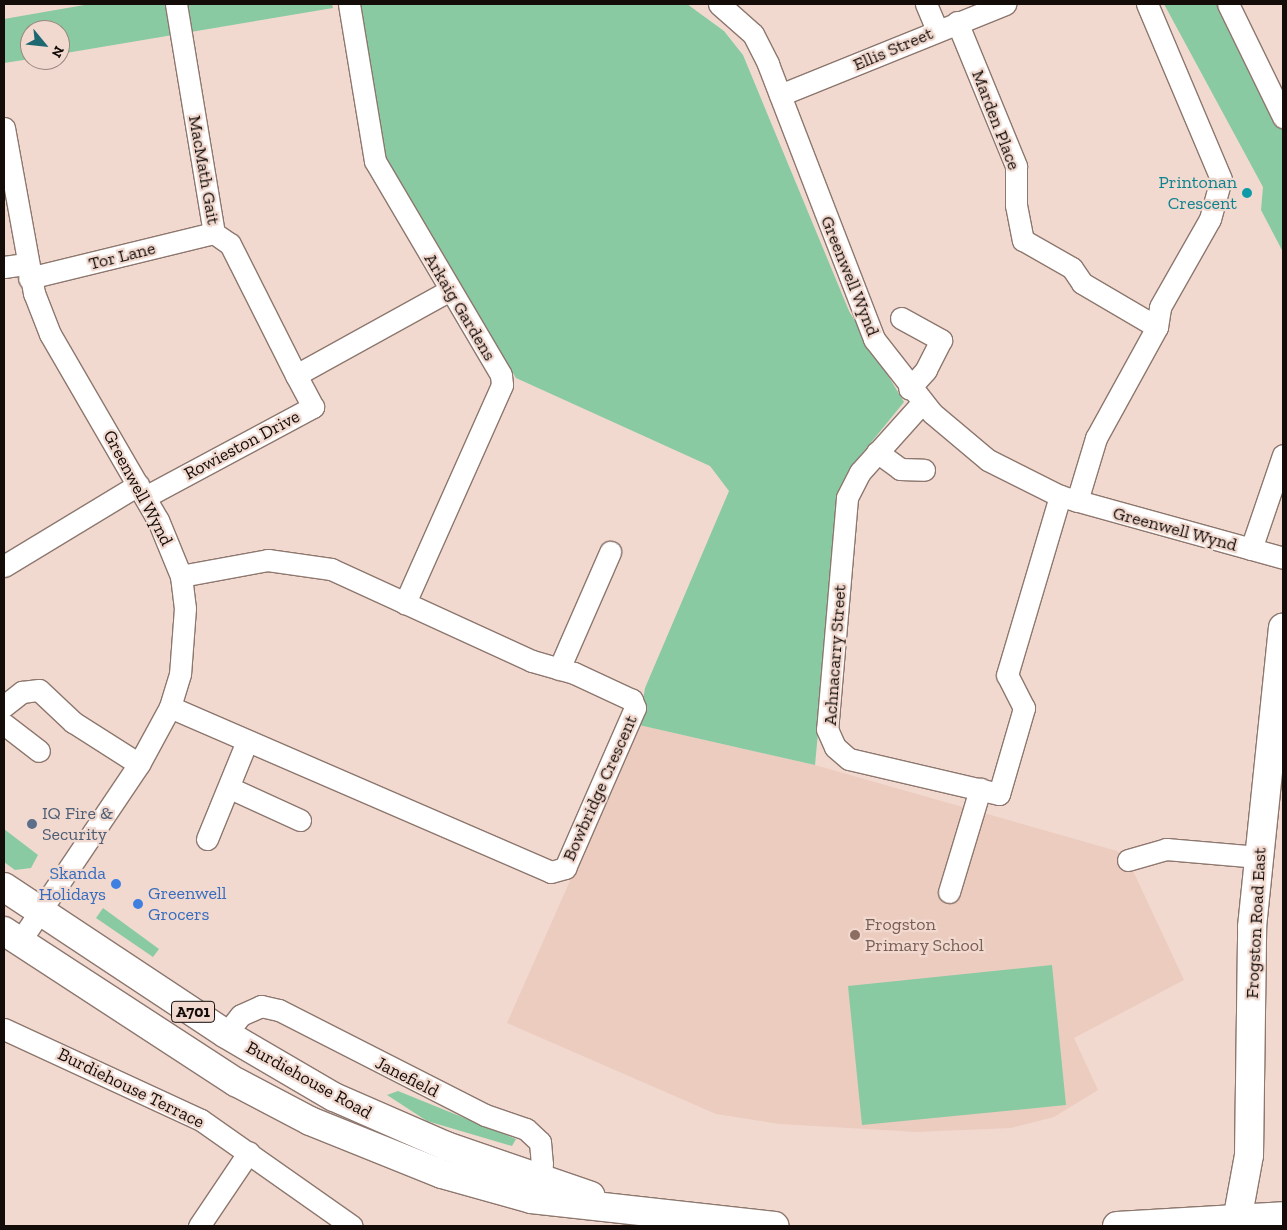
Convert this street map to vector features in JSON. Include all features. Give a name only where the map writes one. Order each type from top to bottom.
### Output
[{"type":"main road","name":"Frogston Road East","points":[[1237,1223],[1249,1155],[1252,926],[1283,628]]},
{"type":"main road","name":"Burdiehouse Road","points":[[4,887],[226,1034],[334,1098],[534,1188]]},
{"type":"main road","name":"Burdiehouse Road","points":[[12,936],[167,1041],[310,1121],[442,1174],[534,1188],[644,1215],[775,1226]]},
{"type":"main road","points":[[1117,1226],[1237,1223],[1283,1216]]},
{"type":"street","name":"MacMath Gait","points":[[176,4],[214,233],[230,244],[296,375]]},
{"type":"street","name":"Arkaig Gardens","points":[[349,4],[375,161],[448,291],[501,375],[502,385],[405,603]]},
{"type":"street","name":"Greenwell Wynd","points":[[719,4],[753,34],[780,96],[859,308],[916,396],[988,460],[1068,499],[1283,558]]},
{"type":"street","points":[[926,4],[937,30]]},
{"type":"street","name":"Ellis Street","points":[[780,96],[937,30],[1006,4]]},
{"type":"street","points":[[1068,499],[1096,438],[1157,327],[1160,306],[1210,218],[1221,179],[1147,4]]},
{"type":"street","points":[[1228,4],[1283,117]]},
{"type":"street","name":"Marden Place","points":[[957,22],[1016,166],[1016,205],[1024,240],[1072,268],[1082,283],[1157,327]]},
{"type":"street","name":"Greenwell Wynd","points":[[4,128],[28,271],[50,334],[142,491],[180,576],[184,640],[170,706],[139,764],[40,911],[12,936]]},
{"type":"street","name":"Tor Lane","points":[[4,267],[28,271],[214,233]]},
{"type":"street","points":[[296,375],[448,291]]},
{"type":"street","name":"Achnacarry Street","points":[[901,318],[941,340],[916,396],[847,498],[827,729],[835,747],[849,759],[999,794],[1024,708],[1007,675],[1068,499]]},
{"type":"street","name":"Rowieston Drive","points":[[142,491],[313,407],[296,375]]},
{"type":"street","points":[[877,452],[900,469],[924,470]]},
{"type":"street","points":[[1251,549],[1282,460]]},
{"type":"street","points":[[4,566],[142,491]]},
{"type":"street","points":[[559,669],[610,552]]},
{"type":"street","name":"Bowbridge Crescent","points":[[170,706],[551,872],[565,868],[635,708],[632,700],[405,603],[331,569],[304,563],[239,562],[180,576]]},
{"type":"street","points":[[4,706],[22,692],[39,690],[73,722],[139,764]]},
{"type":"street","points":[[4,724],[38,751]]},
{"type":"street","points":[[207,839],[230,788],[248,741]]},
{"type":"street","points":[[230,788],[300,820]]},
{"type":"street","points":[[949,892],[980,789]]},
{"type":"street","points":[[1128,860],[1166,849],[1259,857]]},
{"type":"street","name":"Janefield","points":[[226,1034],[241,1015],[261,1006],[279,1010],[485,1115],[526,1129],[540,1142],[542,1164],[534,1188]]},
{"type":"street","name":"Burdiehouse Terrace","points":[[4,1029],[164,1101],[248,1152],[352,1226]]},
{"type":"street","points":[[199,1226],[248,1152]]},
{"type":"shaded area","name":"Frogston Primary School","points":[[639,725],[815,765],[1117,851],[1128,860],[1184,980],[1074,1038],[1098,1090],[1054,1117],[1011,1128],[917,1132],[780,1124],[716,1114],[507,1023]]},
{"type":"green space","points":[[90,4],[332,4],[333,8],[70,52],[70,20],[20,20],[20,61],[4,63],[4,19]]},
{"type":"green space","points":[[360,4],[687,4],[724,31],[743,55],[849,311],[904,402],[860,456],[841,488],[815,765],[639,725],[645,688],[729,491],[710,466],[516,378],[383,156]]},
{"type":"green space","points":[[1164,4],[1223,4],[1283,129],[1283,252],[1261,210],[1263,187]]},
{"type":"green space","points":[[4,829],[38,855],[31,868],[15,870],[4,862]]},
{"type":"green space","points":[[103,908],[159,949],[153,957],[96,918]]},
{"type":"green space","points":[[1052,965],[1066,1105],[862,1125],[848,986]]},
{"type":"green space","points":[[398,1091],[516,1139],[512,1146],[427,1121],[387,1095]]},
{"type":"place","name":"Printonan Crescent","points":[[1247,193]]},
{"type":"place","name":"IQ Fire & Security","points":[[32,824]]},
{"type":"place","name":"Skanda Holidays","points":[[116,884]]},
{"type":"place","name":"Greenwell Grocers","points":[[138,904]]},
{"type":"place","name":"Frogston Primary School","points":[[855,935]]}]
